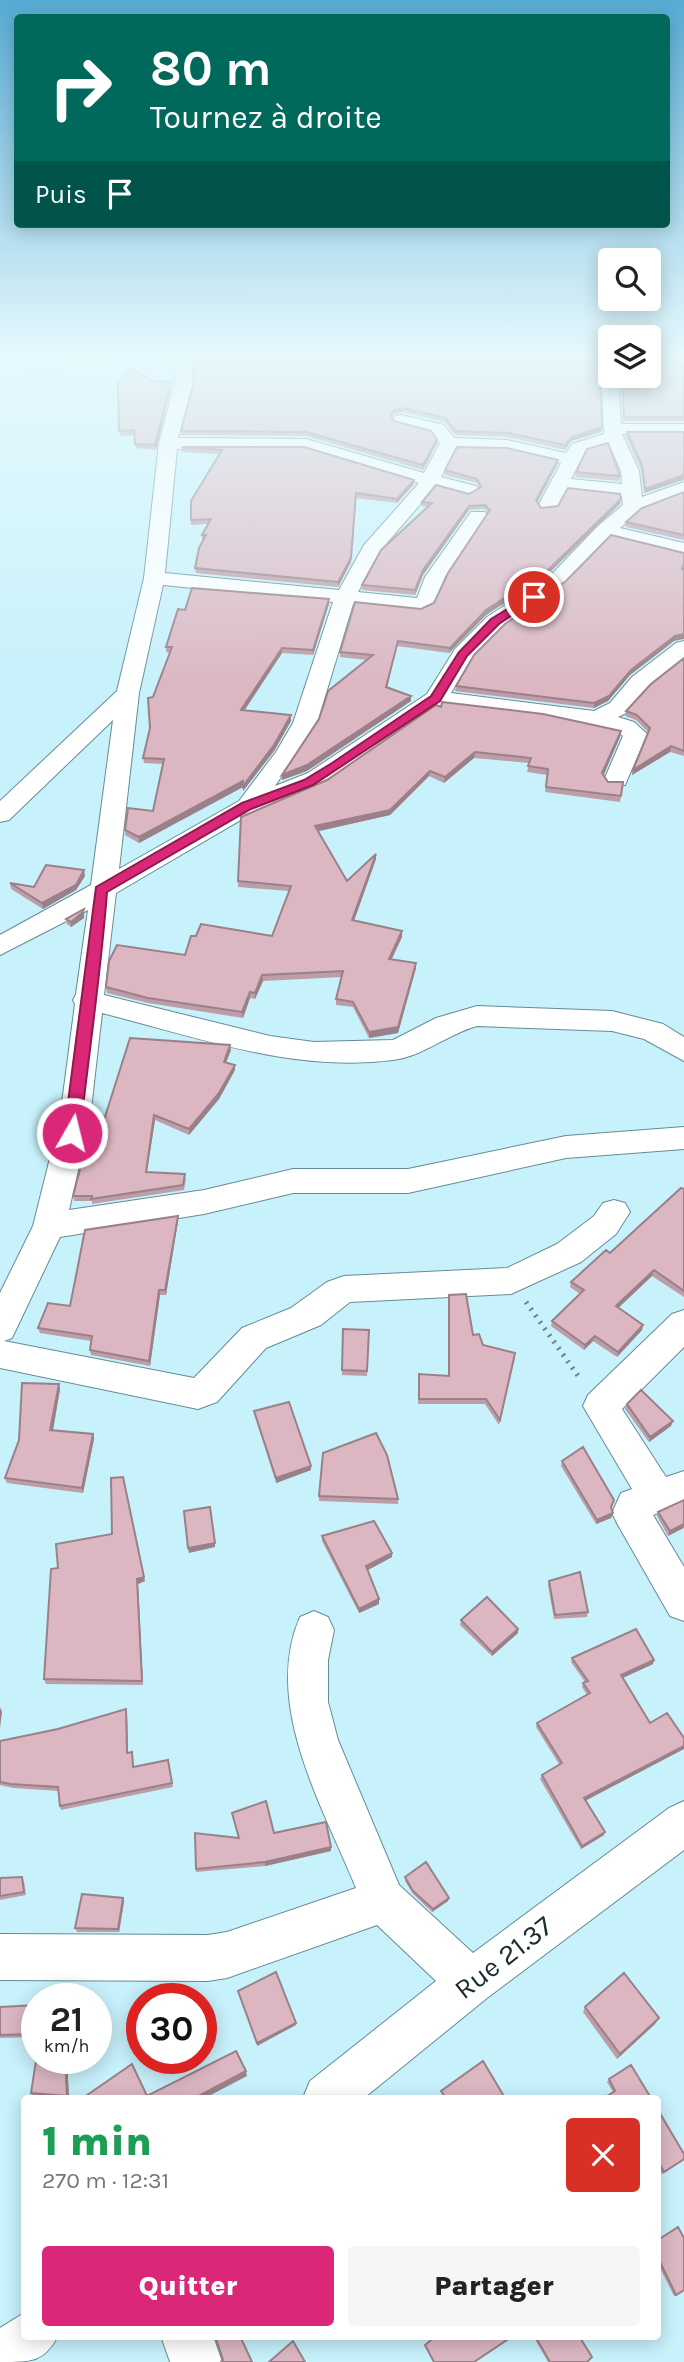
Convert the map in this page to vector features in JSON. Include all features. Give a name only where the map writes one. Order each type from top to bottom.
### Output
[{"type":"street","points":[[0,1328],[49,1226],[75,1118],[88,1000],[94,972],[101,890],[128,692],[154,578],[166,464]]},
{"type":"street","points":[[369,464],[469,490]]},
{"type":"street","points":[[247,806],[288,754],[305,723],[345,598],[371,549],[430,479],[438,464]]},
{"type":"street","points":[[548,506],[570,464]]},
{"type":"street","points":[[0,946],[49,922],[247,806],[317,778],[436,698],[463,654],[495,621],[557,580],[633,499],[628,464]]},
{"type":"street","points":[[561,484],[633,499],[684,488]]},
{"type":"street","points":[[154,578],[424,604],[435,577],[478,516]]},
{"type":"street","points":[[605,530],[684,550]]},
{"type":"street","points":[[601,717],[618,708],[640,682],[684,648]]},
{"type":"street","points":[[0,815],[128,692]]},
{"type":"street","points":[[436,698],[601,717],[629,726],[635,734],[616,779]]},
{"type":"street","points":[[88,1000],[270,1046],[314,1052],[394,1050],[415,1043],[446,1025],[477,1016],[612,1021],[653,1031],[684,1051]]},
{"type":"street","points":[[49,1226],[204,1202],[293,1181],[408,1181],[566,1147],[684,1138]]},
{"type":"street","points":[[0,1354],[198,1394],[205,1391],[248,1341],[265,1331],[291,1324],[312,1314],[330,1296],[344,1289],[511,1281],[569,1253],[605,1225],[614,1212]]},
{"type":"street","points":[[684,1324],[601,1406],[671,1491],[634,1505],[631,1513],[684,1603]]},
{"type":"street","points":[[314,1630],[308,1660],[308,1702],[317,1740],[383,1901],[471,1982]]},
{"type":"street","name":"Rue 21.37","points":[[331,2095],[471,1982],[684,1823]]},
{"type":"street","points":[[0,1957],[208,1958],[227,1955],[383,1901]]},
{"type":"street","points":[[0,2361],[27,2340]]},
{"type":"street","points":[[188,2340],[196,2362]]},
{"type":"path","points":[[511,1281],[572,1370],[601,1406]]},
{"type":"building","points":[[213,464],[361,464],[414,480],[397,499],[356,493],[351,558],[338,582],[195,568],[199,548],[206,535],[202,535],[211,519],[191,520],[191,501]]},
{"type":"building","points":[[448,464],[556,464],[536,500],[541,508],[558,506],[568,488],[620,494],[621,499],[549,569],[486,610],[450,648],[398,641],[386,687],[411,696],[307,765],[282,775],[319,719],[328,691],[373,655],[340,652],[355,602],[421,609],[434,603],[448,573],[490,510],[485,505],[469,506],[423,570],[415,590],[362,585],[381,550],[432,503],[422,502],[436,485],[469,494],[481,487],[477,479],[445,470]]},
{"type":"building","points":[[580,464],[616,464],[620,476],[576,472]]},
{"type":"building","points":[[684,464],[684,475],[645,489],[642,465]]},
{"type":"building","points":[[684,492],[684,535],[626,522],[642,508]]},
{"type":"building","points":[[611,535],[684,553],[684,634],[675,636],[631,670],[609,696],[594,703],[456,686],[474,655],[505,624],[566,581]]},
{"type":"building","points":[[192,588],[329,599],[313,650],[282,648],[241,710],[291,715],[274,745],[243,786],[243,781],[139,837],[125,830],[128,808],[153,811],[164,759],[143,758],[150,728],[148,698],[153,697],[172,647],[166,647],[178,609],[185,610]]},
{"type":"building","points":[[684,658],[684,751],[671,746],[633,770],[650,728],[637,715],[626,711],[651,684]]},
{"type":"building","points":[[442,702],[543,714],[621,731],[602,773],[608,782],[623,782],[621,796],[546,787],[548,769],[528,766],[531,758],[475,752],[445,777],[430,771],[390,810],[315,826],[347,881],[376,854],[352,920],[402,931],[389,959],[416,963],[398,1027],[369,1032],[353,1002],[336,999],[343,971],[262,975],[255,993],[250,992],[242,1012],[148,998],[106,987],[109,961],[117,945],[185,955],[191,936],[196,936],[201,924],[272,936],[291,886],[238,881],[241,817],[327,780],[436,705],[441,707]]},
{"type":"building","points":[[46,865],[84,870],[76,885],[42,903],[10,883],[34,887]]},
{"type":"building","points":[[84,909],[71,922],[66,919]]},
{"type":"building","points":[[130,1038],[230,1045],[224,1062],[235,1065],[219,1093],[189,1129],[154,1115],[146,1172],[185,1174],[183,1185],[91,1199],[92,1196],[73,1196],[88,1139],[93,1140],[101,1119],[104,1120]]},
{"type":"building","points":[[681,1188],[684,1189],[684,1291],[654,1270],[616,1306],[643,1325],[618,1352],[595,1336],[585,1345],[552,1321],[584,1290],[571,1282],[606,1250],[610,1253]]},
{"type":"building","points":[[178,1216],[165,1290],[159,1290],[149,1361],[90,1350],[92,1336],[38,1328],[48,1303],[70,1306],[85,1230]]},
{"type":"building","points":[[466,1294],[473,1335],[479,1334],[483,1345],[515,1353],[500,1420],[486,1399],[419,1399],[419,1374],[449,1376],[449,1295]]},
{"type":"building","points":[[343,1329],[369,1330],[367,1371],[342,1370]]},
{"type":"building","points":[[22,1383],[59,1384],[50,1430],[93,1434],[82,1488],[5,1478],[19,1440]]},
{"type":"building","points":[[641,1390],[673,1421],[650,1437],[627,1404]]},
{"type":"building","points":[[289,1402],[311,1466],[276,1478],[254,1411]]},
{"type":"building","points":[[376,1433],[387,1455],[398,1499],[319,1496],[323,1453]]},
{"type":"building","points":[[583,1447],[614,1500],[611,1507],[613,1513],[597,1520],[562,1461]]},
{"type":"building","points":[[123,1477],[144,1577],[137,1579],[142,1681],[44,1679],[51,1569],[58,1568],[56,1544],[112,1534],[111,1478]]},
{"type":"building","points":[[684,1500],[684,1524],[670,1531],[658,1512]]},
{"type":"building","points":[[210,1507],[215,1543],[188,1548],[184,1511]]},
{"type":"building","points":[[374,1521],[392,1553],[366,1566],[379,1599],[359,1609],[322,1536]]},
{"type":"building","points":[[580,1572],[588,1612],[555,1615],[549,1581]]},
{"type":"building","points":[[487,1597],[518,1629],[492,1652],[461,1620]]},
{"type":"building","points":[[636,1629],[654,1660],[621,1675],[650,1723],[667,1713],[684,1738],[684,1746],[584,1798],[605,1832],[582,1846],[542,1775],[562,1763],[537,1723],[590,1693],[583,1683],[588,1681],[572,1658]]},
{"type":"building","points":[[126,1709],[127,1753],[132,1752],[133,1767],[168,1760],[172,1783],[60,1806],[58,1787],[0,1782],[0,1741],[58,1729]]},
{"type":"building","points":[[266,1801],[274,1833],[326,1822],[331,1847],[265,1862],[196,1869],[195,1833],[239,1838],[232,1813]]},
{"type":"building","points":[[426,1862],[449,1898],[433,1909],[413,1891],[405,1877]]},
{"type":"building","points":[[22,1877],[24,1892],[0,1896],[0,1878]]},
{"type":"building","points":[[82,1894],[123,1898],[118,1929],[75,1928]]},
{"type":"building","points":[[276,1972],[296,2023],[257,2043],[238,1991]]},
{"type":"building","points":[[624,1973],[659,2018],[620,2054],[585,2007]]},
{"type":"building","points":[[21,2006],[21,2034],[0,2035],[0,2007]]},
{"type":"building","points":[[236,2051],[246,2071],[201,2095],[149,2095],[191,2074],[217,2074],[217,2061]]},
{"type":"building","points":[[483,2061],[503,2095],[444,2095],[441,2091]]},
{"type":"building","points":[[631,2065],[649,2095],[609,2095],[615,2091],[609,2079]]},
{"type":"building","points":[[126,2068],[126,2074],[137,2074],[147,2095],[87,2095]]},
{"type":"building","points":[[34,2074],[66,2074],[67,2095],[31,2093]]},
{"type":"building","points":[[661,2115],[684,2154],[684,2159],[664,2172],[661,2166]]},
{"type":"building","points":[[678,2227],[684,2238],[684,2290],[676,2295],[661,2264],[661,2238]]},
{"type":"building","points":[[216,2340],[242,2340],[252,2362],[221,2362],[223,2360]]},
{"type":"building","points":[[431,2340],[507,2340],[474,2362],[434,2362],[425,2345]]},
{"type":"building","points":[[537,2340],[581,2340],[592,2357],[587,2362],[550,2362]]},
{"type":"building","points":[[293,2341],[305,2362],[269,2362]]},
{"type":"route","points":[[72,1133],[88,1000],[94,972],[101,890],[247,806],[308,783],[337,765],[436,698],[463,654],[495,621],[534,597]]}]
